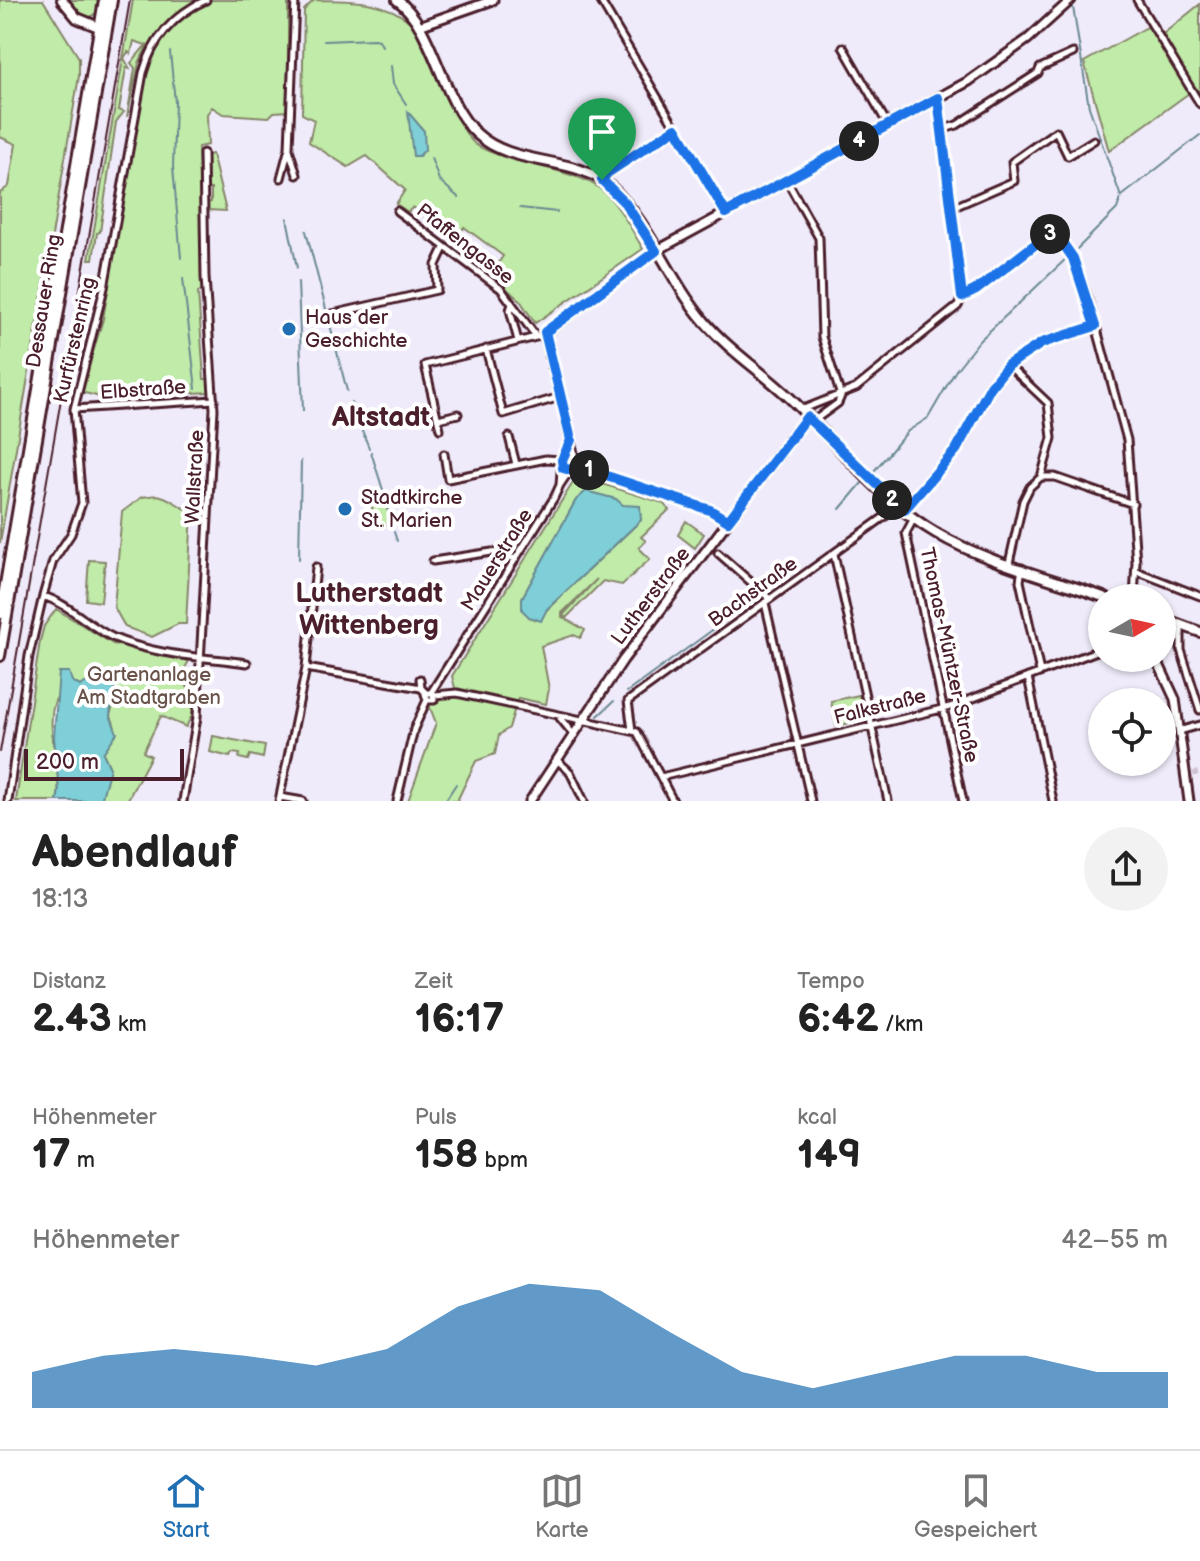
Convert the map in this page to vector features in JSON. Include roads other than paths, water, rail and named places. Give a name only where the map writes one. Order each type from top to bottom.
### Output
[{"type":"main road","points":[[62,0],[77,18],[102,28]]},
{"type":"main road","name":"Dessauer Ring","points":[[0,656],[102,28],[104,0]]},
{"type":"main road","name":"Dessauer Ring","points":[[0,614],[102,28],[112,0]]},
{"type":"main road","points":[[397,0],[419,26],[461,112],[479,136],[504,150],[602,180],[625,203],[706,323],[901,508],[952,541],[1088,591]]},
{"type":"main road","points":[[1176,623],[1200,632]]},
{"type":"street","name":"Kurfürstenring","points":[[8,801],[29,656],[43,596],[54,558],[71,534],[82,503],[74,409],[104,288],[145,66],[169,25],[206,0]]},
{"type":"street","points":[[281,178],[289,148],[295,0]]},
{"type":"street","points":[[419,26],[493,0]]},
{"type":"street","points":[[600,0],[726,213]]},
{"type":"street","points":[[440,429],[425,365],[544,335],[656,251],[993,65],[1071,0]]},
{"type":"street","points":[[1137,0],[1200,104]]},
{"type":"street","points":[[843,47],[888,125]]},
{"type":"street","points":[[944,129],[957,125],[1038,73],[1040,68],[1073,53]]},
{"type":"street","points":[[807,416],[814,402],[841,396],[958,306],[962,297],[938,98]]},
{"type":"street","points":[[602,180],[612,169],[676,128]]},
{"type":"street","points":[[952,208],[1014,181],[1012,162],[1056,131],[1068,156],[1094,140]]},
{"type":"street","points":[[289,148],[297,175]]},
{"type":"street","name":"Wallstraße","points":[[183,801],[196,724],[214,400],[205,277],[203,153]]},
{"type":"street","points":[[786,179],[819,238],[822,337],[841,396],[838,403],[807,416]]},
{"type":"street","name":"Pfaffengasse","points":[[397,211],[501,289],[535,335]]},
{"type":"street","points":[[962,297],[976,290],[1046,236],[1060,238],[1072,255],[1127,440],[1133,504],[1135,584]]},
{"type":"street","points":[[332,314],[437,290],[436,264],[444,248]]},
{"type":"street","name":"Pfaffengasse","points":[[512,304],[510,310],[518,341]]},
{"type":"street","points":[[1009,563],[1026,493],[1041,477],[1052,438],[1049,409],[1044,399],[1008,365],[1042,343],[1095,326]]},
{"type":"street","points":[[544,335],[576,466]]},
{"type":"street","points":[[486,349],[503,414],[560,397]]},
{"type":"street","name":"Bachstraße","points":[[632,730],[625,704],[901,508],[956,450],[991,386],[1008,365]]},
{"type":"street","name":"Elbstraße","points":[[74,409],[214,400]]},
{"type":"street","points":[[438,419],[458,414]]},
{"type":"street","name":"Lutherstraße","points":[[530,801],[623,660],[807,416]]},
{"type":"street","points":[[509,437],[516,464]]},
{"type":"street","points":[[571,440],[564,458],[566,469],[576,466],[710,510],[728,521]]},
{"type":"street","points":[[444,454],[448,479],[516,464],[575,457]]},
{"type":"street","name":"Mauerstraße","points":[[428,691],[441,677],[516,559],[560,485],[566,469]]},
{"type":"street","points":[[1041,477],[1055,477],[1133,504]]},
{"type":"street","name":"Thomas-Müntzer-Straße","points":[[914,518],[906,535],[963,801]]},
{"type":"street","points":[[433,561],[492,552],[516,559]]},
{"type":"street","points":[[718,553],[768,601],[811,801]]},
{"type":"street","points":[[834,554],[888,801]]},
{"type":"street","points":[[303,801],[279,799],[306,668],[316,567]]},
{"type":"street","points":[[1022,567],[1020,581],[1040,672]]},
{"type":"street","points":[[1136,571],[1200,596]]},
{"type":"street","points":[[43,596],[62,603],[94,627],[122,641],[247,663]]},
{"type":"street","points":[[1181,625],[1181,650],[1200,707]]},
{"type":"street","name":"Falkstraße","points":[[661,777],[944,708],[1088,654]]},
{"type":"street","points":[[306,668],[428,691],[451,692],[632,730],[639,733],[673,801]]},
{"type":"street","points":[[1163,672],[1173,693],[1189,774],[1189,801]]},
{"type":"street","points":[[441,677],[451,692]]},
{"type":"street","points":[[1028,677],[1053,801]]},
{"type":"street","points":[[420,679],[433,700],[427,700]]},
{"type":"street","points":[[397,801],[414,729],[428,691]]},
{"type":"street","points":[[559,717],[573,734]]},
{"type":"street","points":[[1179,731],[1200,725]]},
{"type":"street","points":[[557,760],[570,772],[584,801]]},
{"type":"water","points":[[408,112],[424,131],[425,150],[419,156],[413,156]]},
{"type":"water","points":[[586,491],[616,499],[623,505],[640,506],[641,520],[547,609],[541,621],[529,617],[522,610],[522,598],[576,500]]},
{"type":"water","points":[[59,672],[69,672],[72,681],[80,686],[97,676],[117,673],[110,715],[117,733],[103,753],[110,768],[101,801],[57,801],[59,791],[54,737]]},
{"type":"waterway","points":[[1073,7],[1089,107],[1121,197],[1117,209],[1074,252]]},
{"type":"waterway","points":[[324,41],[374,39],[379,40],[382,46]]},
{"type":"waterway","points":[[170,52],[175,102],[173,167],[181,258]]},
{"type":"waterway","points":[[391,66],[393,84],[406,104]]},
{"type":"waterway","points":[[1122,196],[1200,135]]},
{"type":"waterway","points":[[431,158],[439,180],[459,198]]},
{"type":"waterway","points":[[520,208],[557,212]]},
{"type":"waterway","points":[[287,218],[297,268]]},
{"type":"waterway","points":[[306,231],[347,391]]},
{"type":"waterway","points":[[874,471],[908,431],[928,418],[956,370],[979,341],[1069,256]]},
{"type":"waterway","points":[[183,278],[196,389]]},
{"type":"waterway","points":[[298,282],[303,411]]},
{"type":"waterway","points":[[351,402],[369,448]]},
{"type":"waterway","points":[[371,452],[383,490]]},
{"type":"waterway","points":[[299,559],[301,461]]},
{"type":"waterway","points":[[840,509],[862,483]]},
{"type":"waterway","points":[[384,495],[393,527]]},
{"type":"waterway","points":[[394,532],[397,541]]},
{"type":"waterway","points":[[770,587],[784,570]]},
{"type":"waterway","points":[[627,692],[762,594]]},
{"type":"waterway","points":[[598,716],[614,701]]},
{"type":"waterway","points":[[445,801],[456,784]]},
{"type":"tunnel","points":[[1193,774],[1200,772]]},
{"type":"railway","points":[[0,752],[130,0]]},
{"type":"place","name":"Haus der Geschichte","points":[[289,329]]},
{"type":"place","name":"Stadtkirche St. Marien","points":[[345,509]]},
{"type":"district","name":"Altstadt","points":[[381,417]]},
{"type":"district","name":"Lutherstadt Wittenberg","points":[[369,609]]},
{"type":"park label","name":"Gartenanlage Am Stadtgraben","points":[[149,686]]}]
